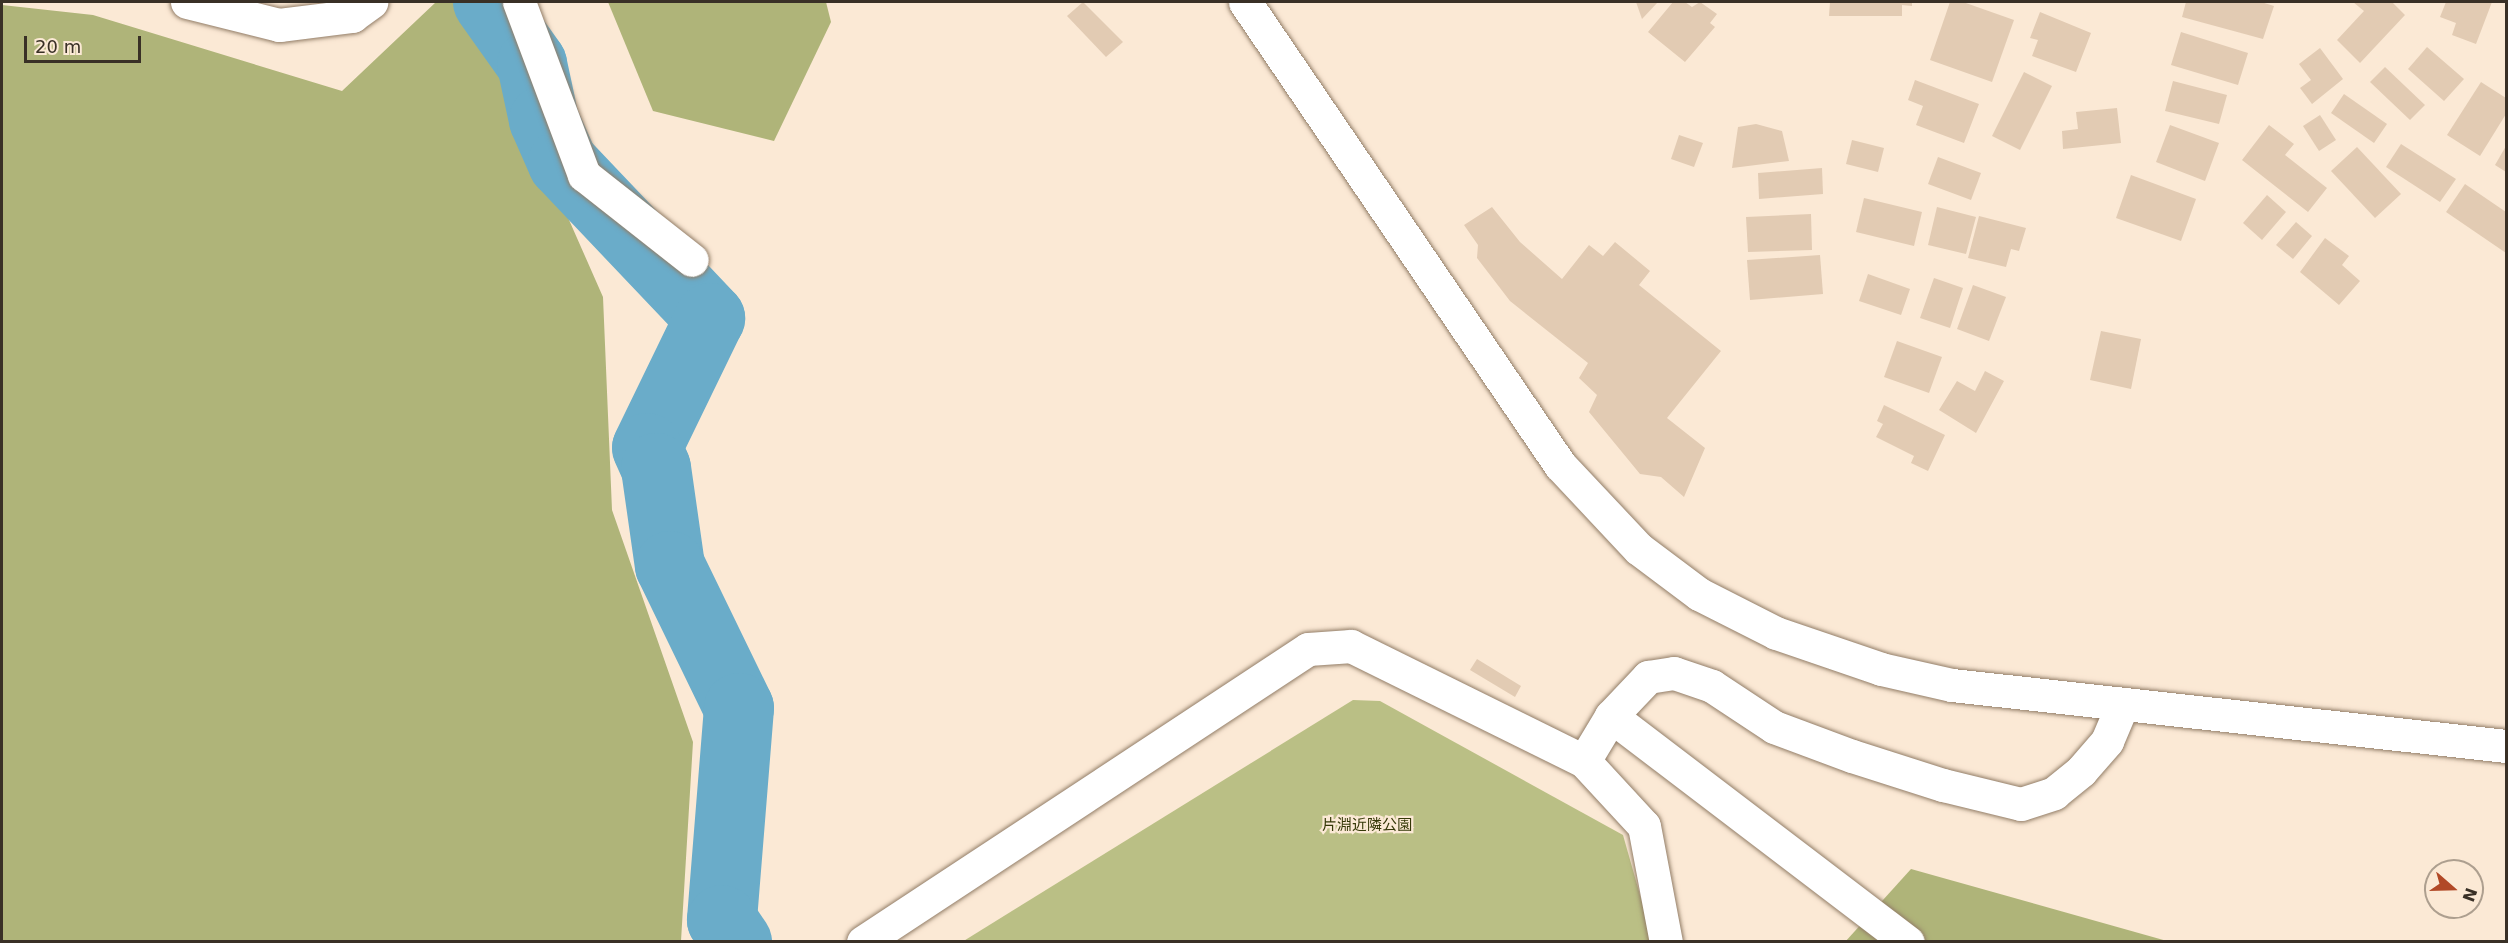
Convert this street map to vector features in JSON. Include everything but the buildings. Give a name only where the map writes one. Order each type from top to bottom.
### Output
[{"type":"street","points":[[187,2],[279,25],[352,15],[371,2]]},
{"type":"street","points":[[519,2],[584,175],[692,260]]},
{"type":"street","points":[[1245,2],[1560,465],[1639,549],[1699,594],[1776,633],[1881,669],[1952,685],[2506,746]]},
{"type":"street","points":[[863,942],[1308,649],[1351,646],[1584,761],[1644,826],[1666,942]]},
{"type":"street","points":[[1584,761],[1611,716],[1648,677],[1674,673],[1712,686],[1774,727],[1852,756],[1943,785],[2021,804],[2054,793],[2081,771],[2107,741],[2122,705]]},
{"type":"street","points":[[1611,716],[1908,942]]},
{"type":"green space","points":[[436,2],[473,2],[603,297],[612,510],[693,742],[681,941],[2,941],[2,5],[93,15],[342,91]]},
{"type":"green space","points":[[608,2],[826,2],[831,22],[774,141],[653,111]]},
{"type":"green space","name":"片淵近隣公園","points":[[1353,700],[1380,701],[1623,835],[1653,941],[962,942]]},
{"type":"green space","points":[[1911,869],[2167,941],[1845,942]]},
{"type":"waterway","points":[[488,2],[532,64],[544,120],[563,163],[710,318],[647,448],[656,468],[670,566],[739,708],[722,920],[737,942]]}]
